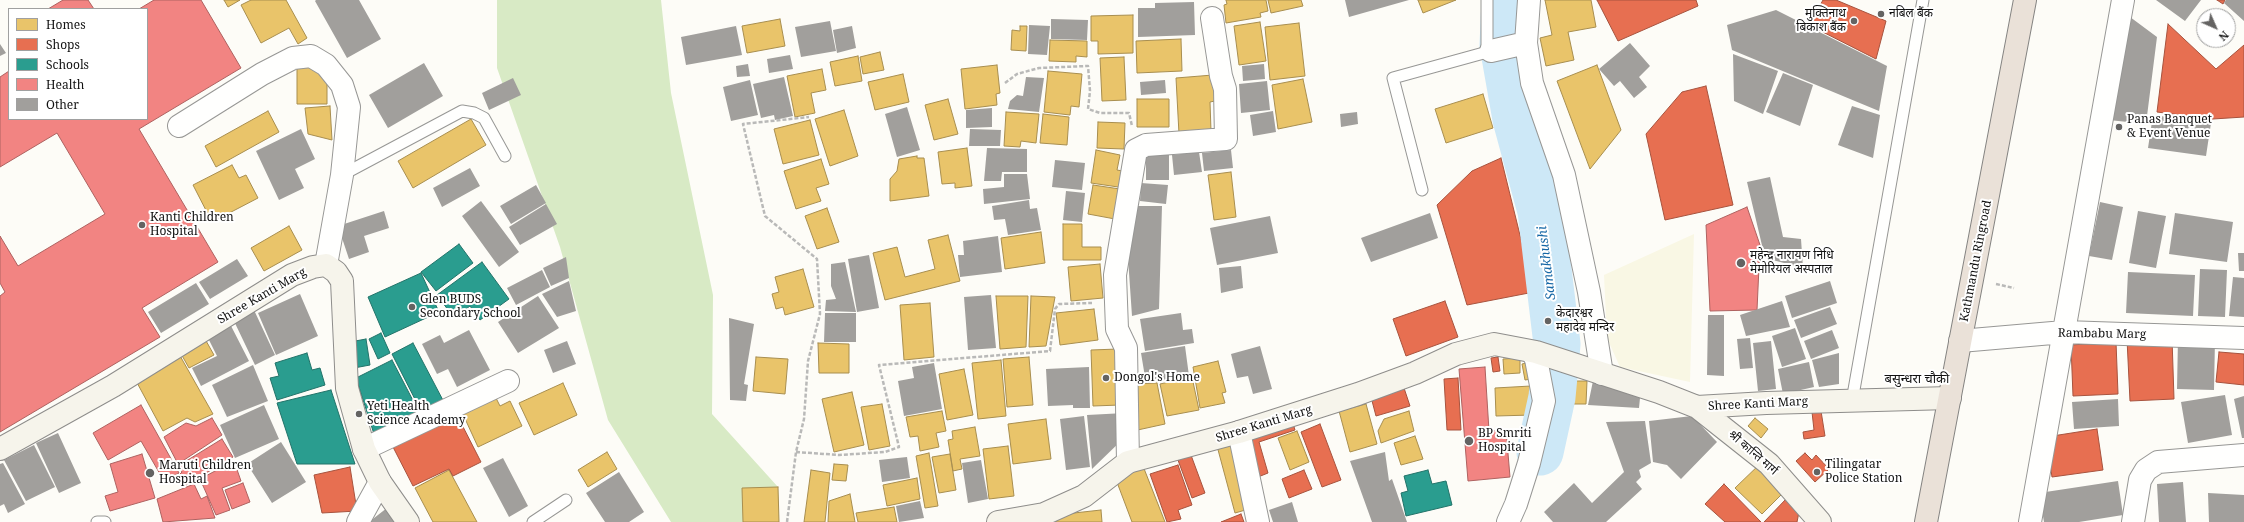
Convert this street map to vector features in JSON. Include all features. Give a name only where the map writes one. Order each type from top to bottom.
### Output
[{"type":"highway","name":"Kathmandu Ringroad","points":[[1926,522],[2025,0]]},
{"type":"street","points":[[1529,0],[1521,45],[1532,83],[1564,175],[1578,234],[1602,374]]},
{"type":"street","points":[[2030,522],[2123,0]]},
{"type":"street","points":[[1128,462],[1126,348],[1117,328],[1115,275],[1136,150],[1146,145],[1226,140],[1225,89],[1221,76],[1212,18]]},
{"type":"street","points":[[1489,51],[1521,45]]},
{"type":"street","points":[[179,126],[262,74],[293,58],[311,56],[326,65],[342,85],[348,107],[342,176],[326,265],[336,272],[342,281],[347,388],[364,449],[380,482],[408,522]]},
{"type":"street","name":"Shree Kanti Marg","points":[[0,449],[113,386],[292,275],[313,267],[326,265]]},
{"type":"street","name":"Rambabu Marg","points":[[1960,341],[2064,332],[2244,338]]},
{"type":"street","name":"Shree Kanti Marg","points":[[998,522],[1044,514],[1084,496],[1128,462],[1239,432],[1358,394],[1415,373],[1456,354],[1494,344],[1534,352],[1659,392],[1697,407],[1950,398]]},
{"type":"street","points":[[1508,522],[1516,504],[1529,463],[1544,401],[1534,352]]},
{"type":"street","points":[[364,449],[508,381]]},
{"type":"street","name":"श्री कान्ति मार्ग","points":[[1697,407],[1769,464],[1820,522]]},
{"type":"street","points":[[1239,432],[1258,522]]},
{"type":"street","points":[[2133,522],[2140,480],[2146,470],[2158,462],[2244,455]]},
{"type":"street","points":[[358,522],[380,482]]},
{"type":"lane","points":[[1422,190],[1393,78],[1489,51],[1485,33],[1487,0]]},
{"type":"lane","points":[[1852,401],[1923,0]]},
{"type":"lane","points":[[342,176],[462,111],[474,113],[484,118],[505,156]]},
{"type":"lane","points":[[533,522],[566,500]]},
{"type":"lane","points":[[97,522],[105,522]]},
{"type":"path","points":[[1005,83],[1017,74],[1039,68],[1088,66],[1090,91],[1088,109],[1100,113],[1129,113],[1136,150]]},
{"type":"path","points":[[787,522],[796,452],[804,419],[808,360],[820,314],[817,259],[765,216],[743,124],[809,117]]},
{"type":"path","points":[[796,452],[839,455],[885,452],[899,447],[879,365],[1050,351],[1055,309],[1059,304],[1115,302]]},
{"type":"shaded area","points":[[1694,234],[1690,382],[1620,367],[1607,338],[1604,275]]},
{"type":"green space","points":[[497,0],[661,0],[671,93],[713,295],[712,414],[778,487],[779,522],[671,522],[608,420],[560,247],[497,68]]},
{"type":"building: Homes","points":[[224,0],[240,0],[228,7]]},
{"type":"building: Homes","points":[[251,0],[286,0],[307,38],[298,44],[289,28],[261,43],[241,5]]},
{"type":"building: Homes","points":[[1226,0],[1266,0],[1268,11],[1260,13],[1261,17],[1226,23],[1224,5],[1227,4]]},
{"type":"building: Homes","points":[[1268,0],[1301,0],[1303,6],[1271,13]]},
{"type":"building: Homes","points":[[1418,0],[1456,0],[1423,13]]},
{"type":"building: Homes","points":[[1545,0],[1591,0],[1596,27],[1568,32],[1574,60],[1546,66],[1540,38],[1552,35]]},
{"type":"building: Homes","points":[[1133,15],[1133,53],[1098,54],[1098,41],[1091,41],[1091,16]]},
{"type":"building: Homes","points":[[780,19],[785,46],[747,53],[742,26]]},
{"type":"building: Homes","points":[[1260,22],[1266,61],[1239,65],[1234,26]]},
{"type":"building: Homes","points":[[1299,23],[1305,76],[1270,80],[1265,27]]},
{"type":"building: Homes","points":[[1020,26],[1027,26],[1026,51],[1011,50],[1012,30],[1020,31]]},
{"type":"building: Homes","points":[[1181,39],[1182,71],[1137,73],[1136,41]]},
{"type":"building: Homes","points":[[1050,40],[1087,41],[1087,57],[1076,56],[1076,62],[1049,61]]},
{"type":"building: Homes","points":[[880,52],[884,70],[863,74],[860,57]]},
{"type":"building: Homes","points":[[858,56],[862,81],[835,86],[830,62]]},
{"type":"building: Homes","points":[[1124,57],[1126,100],[1102,101],[1100,58]]},
{"type":"building: Homes","points":[[997,65],[1000,93],[996,94],[997,105],[965,109],[961,69]]},
{"type":"building: Homes","points":[[1597,65],[1621,130],[1590,169],[1557,81]]},
{"type":"building: Homes","points":[[297,67],[321,67],[321,77],[327,77],[327,104],[297,104]]},
{"type":"building: Homes","points":[[822,69],[826,90],[811,93],[815,113],[795,117],[787,76]]},
{"type":"building: Homes","points":[[1048,71],[1082,74],[1079,107],[1071,106],[1070,115],[1044,112]]},
{"type":"building: Homes","points":[[903,74],[909,102],[875,110],[868,82]]},
{"type":"building: Homes","points":[[1213,75],[1215,101],[1210,102],[1211,131],[1179,134],[1176,78]]},
{"type":"building: Homes","points":[[1303,79],[1312,122],[1278,129],[1272,85]]},
{"type":"building: Homes","points":[[1483,94],[1493,128],[1446,143],[1435,109]]},
{"type":"building: Homes","points":[[948,99],[958,134],[934,140],[925,105]]},
{"type":"building: Homes","points":[[1137,99],[1169,99],[1169,127],[1137,127]]},
{"type":"building: Homes","points":[[330,106],[332,140],[308,134],[305,108]]},
{"type":"building: Homes","points":[[844,110],[858,156],[830,166],[815,119]]},
{"type":"building: Homes","points":[[268,111],[279,132],[216,167],[205,146]]},
{"type":"building: Homes","points":[[1006,112],[1039,114],[1036,143],[1021,141],[1020,147],[1004,146]]},
{"type":"building: Homes","points":[[1043,114],[1069,117],[1067,145],[1040,143]]},
{"type":"building: Homes","points":[[471,119],[486,145],[413,188],[398,161]]},
{"type":"building: Homes","points":[[810,120],[819,155],[783,164],[774,129]]},
{"type":"building: Homes","points":[[1098,122],[1125,123],[1124,149],[1097,148]]},
{"type":"building: Homes","points":[[967,148],[972,186],[955,188],[955,183],[942,184],[938,152]]},
{"type":"building: Homes","points":[[1096,150],[1120,155],[1117,170],[1128,172],[1125,188],[1091,183]]},
{"type":"building: Homes","points":[[917,156],[917,158],[924,158],[929,196],[890,201],[890,179],[897,171],[899,159]]},
{"type":"building: Homes","points":[[821,159],[829,184],[816,188],[821,201],[796,209],[784,171]]},
{"type":"building: Homes","points":[[232,165],[239,178],[246,175],[258,198],[212,222],[193,185]]},
{"type":"building: Homes","points":[[1231,172],[1236,217],[1214,220],[1208,175]]},
{"type":"building: Homes","points":[[1093,185],[1120,189],[1115,219],[1088,214]]},
{"type":"building: Homes","points":[[827,208],[839,242],[817,249],[805,216]]},
{"type":"building: Homes","points":[[1063,224],[1082,224],[1082,247],[1101,247],[1101,260],[1063,260]]},
{"type":"building: Homes","points":[[289,226],[302,250],[264,271],[251,248]]},
{"type":"building: Homes","points":[[1041,232],[1045,263],[1005,269],[1001,238]]},
{"type":"building: Homes","points":[[948,235],[960,281],[885,300],[873,253],[897,247],[905,277],[935,269],[928,240]]},
{"type":"building: Homes","points":[[1100,264],[1103,298],[1071,301],[1068,267]]},
{"type":"building: Homes","points":[[803,269],[814,307],[785,315],[783,307],[776,309],[772,294],[779,292],[775,277]]},
{"type":"building: Homes","points":[[996,296],[1028,296],[1026,347],[1000,349]]},
{"type":"building: Homes","points":[[1031,296],[1055,297],[1046,346],[1029,347]]},
{"type":"building: Homes","points":[[930,303],[934,357],[904,360],[900,305]]},
{"type":"building: Homes","points":[[1094,309],[1098,340],[1060,345],[1056,313]]},
{"type":"building: Homes","points":[[205,339],[214,355],[189,368],[180,352]]},
{"type":"building: Homes","points":[[818,343],[849,344],[849,373],[819,373]]},
{"type":"building: Homes","name":"Dongol's Home","points":[[1118,349],[1120,405],[1093,406],[1091,350]]},
{"type":"building: Homes","points":[[179,354],[213,414],[195,422],[187,418],[163,431],[135,379]]},
{"type":"building: Homes","points":[[756,357],[788,359],[785,394],[753,391]]},
{"type":"building: Homes","points":[[1029,357],[1033,405],[1007,407],[1003,359]]},
{"type":"building: Homes","points":[[1520,358],[1520,373],[1504,374],[1503,359]]},
{"type":"building: Homes","points":[[1001,360],[1006,416],[978,419],[972,363]]},
{"type":"building: Homes","points":[[1218,361],[1226,392],[1222,393],[1225,403],[1200,408],[1193,367]]},
{"type":"building: Homes","points":[[1535,361],[1538,378],[1525,380],[1522,364]]},
{"type":"building: Homes","points":[[964,369],[973,415],[947,420],[939,374]]},
{"type":"building: Homes","points":[[1192,377],[1199,410],[1167,416],[1160,384]]},
{"type":"building: Homes","points":[[1574,381],[1587,381],[1586,404],[1573,404]]},
{"type":"building: Homes","points":[[563,383],[577,415],[534,435],[519,403]]},
{"type":"building: Homes","points":[[1157,383],[1165,424],[1133,431],[1133,384]]},
{"type":"building: Homes","points":[[1531,386],[1532,415],[1496,416],[1495,388]]},
{"type":"building: Homes","points":[[852,392],[864,445],[834,452],[822,399]]},
{"type":"building: Homes","points":[[494,394],[500,406],[510,401],[522,426],[478,447],[461,410]]},
{"type":"building: Homes","points":[[882,404],[890,446],[869,450],[861,407]]},
{"type":"building: Homes","points":[[1366,404],[1377,444],[1350,452],[1339,411]]},
{"type":"building: Homes","points":[[942,411],[946,431],[936,433],[939,447],[920,451],[918,436],[910,437],[906,417]]},
{"type":"building: Homes","points":[[1409,411],[1414,431],[1381,443],[1378,431],[1384,419]]},
{"type":"building: Homes","points":[[1755,418],[1768,429],[1761,438],[1748,426]]},
{"type":"building: Homes","points":[[1046,419],[1051,459],[1013,464],[1008,424]]},
{"type":"building: Homes","points":[[975,427],[980,456],[960,459],[962,469],[953,471],[948,440],[953,439],[952,431]]},
{"type":"building: Homes","points":[[1297,431],[1309,462],[1290,470],[1278,438]]},
{"type":"building: Homes","points":[[1415,436],[1423,459],[1401,465],[1394,443]]},
{"type":"building: Homes","points":[[1231,442],[1249,509],[1235,513],[1217,446]]},
{"type":"building: Homes","points":[[1008,446],[1014,496],[989,499],[983,449]]},
{"type":"building: Homes","points":[[607,452],[617,469],[588,487],[578,470]]},
{"type":"building: Homes","points":[[929,453],[938,506],[925,508],[916,456]]},
{"type":"building: Homes","points":[[950,454],[956,490],[939,493],[932,457]]},
{"type":"building: Homes","points":[[1762,462],[1788,488],[1762,514],[1735,488]]},
{"type":"building: Homes","points":[[834,464],[848,465],[846,481],[832,480]]},
{"type":"building: Homes","points":[[1143,466],[1165,522],[1132,522],[1115,477]]},
{"type":"building: Homes","points":[[449,470],[477,522],[433,522],[415,488]]},
{"type":"building: Homes","points":[[811,470],[830,473],[825,522],[804,522]]},
{"type":"building: Homes","points":[[917,478],[920,499],[887,506],[883,485]]},
{"type":"building: Homes","points":[[778,487],[779,522],[743,522],[742,488]]},
{"type":"building: Homes","points":[[850,494],[855,522],[828,522],[829,501]]},
{"type":"building: Homes","points":[[894,507],[897,522],[858,522],[856,513]]},
{"type":"building: Homes","points":[[1101,510],[1102,522],[1056,522],[1056,515]]},
{"type":"building: Shops","points":[[1597,0],[1696,0],[1698,6],[1618,41]]},
{"type":"building: Shops","points":[[1823,0],[1836,0],[1886,21],[1876,59],[1809,25]]},
{"type":"building: Shops","points":[[2217,0],[2225,0],[2223,4]]},
{"type":"building: Shops","points":[[2168,24],[2216,69],[2244,45],[2244,117],[2213,119],[2157,112]]},
{"type":"building: Shops","points":[[1706,86],[1733,205],[1665,220],[1646,134],[1682,92]]},
{"type":"building: Shops","points":[[1501,158],[1534,292],[1467,305],[1437,205],[1472,171]]},
{"type":"building: Shops","points":[[1445,301],[1458,337],[1406,356],[1393,319]]},
{"type":"building: Shops","points":[[2172,338],[2174,399],[2130,401],[2127,339]]},
{"type":"building: Shops","points":[[2116,342],[2118,394],[2073,396],[2071,345]]},
{"type":"building: Shops","points":[[2219,352],[2244,354],[2244,385],[2216,382]]},
{"type":"building: Shops","points":[[1498,357],[1500,371],[1493,372],[1491,358]]},
{"type":"building: Shops","points":[[1458,378],[1461,430],[1447,430],[1444,379]]},
{"type":"building: Shops","points":[[1404,388],[1410,406],[1376,416],[1371,397]]},
{"type":"building: Shops","points":[[1821,411],[1825,436],[1804,439],[1803,432],[1814,430],[1812,412]]},
{"type":"building: Shops","points":[[457,415],[481,462],[453,476],[449,469],[413,486],[393,447]]},
{"type":"building: Shops","points":[[1291,417],[1295,430],[1259,442],[1268,473],[1258,477],[1245,432]]},
{"type":"building: Shops","points":[[1320,424],[1341,480],[1322,487],[1301,432]]},
{"type":"building: Shops","points":[[2097,429],[2103,470],[2052,477],[2046,437]]},
{"type":"building: Shops","points":[[1188,447],[1205,493],[1192,498],[1175,452]]},
{"type":"building: Shops","points":[[1805,453],[1812,460],[1816,455],[1829,469],[1815,482],[1796,461]]},
{"type":"building: Shops","points":[[1178,465],[1192,505],[1178,510],[1181,519],[1167,522],[1150,474]]},
{"type":"building: Shops","points":[[350,467],[357,511],[322,513],[314,475]]},
{"type":"building: Shops","points":[[1304,470],[1312,489],[1289,498],[1282,479]]},
{"type":"building: Shops","points":[[1724,484],[1761,522],[1725,522],[1705,504]]},
{"type":"building: Shops","points":[[1787,498],[1800,507],[1797,522],[1764,522]]},
{"type":"building: Shops","points":[[1241,514],[1244,522],[1221,522]]},
{"type":"building: Schools","points":[[459,244],[473,263],[436,291],[421,272]]},
{"type":"building: Schools","points":[[482,262],[509,299],[480,320],[470,306],[454,318],[437,295]]},
{"type":"building: Schools","points":[[421,273],[439,312],[385,337],[368,297]]},
{"type":"building: Schools","points":[[381,333],[390,353],[378,359],[369,339]]},
{"type":"building: Schools","points":[[366,339],[370,365],[354,368],[350,342]]},
{"type":"building: Schools","points":[[413,343],[446,406],[424,417],[392,354]]},
{"type":"building: Schools","points":[[307,353],[312,370],[320,368],[325,385],[277,400],[270,378],[279,376],[275,363]]},
{"type":"building: Schools","points":[[392,360],[420,414],[374,434],[356,378]]},
{"type":"building: Schools","points":[[331,390],[355,464],[297,464],[277,403]]},
{"type":"building: Schools","points":[[1428,470],[1432,484],[1446,481],[1452,505],[1406,516],[1401,493],[1408,491],[1404,476]]},
{"type":"building: Health","points":[[63,0],[88,0],[93,8],[50,8]]},
{"type":"building: Health","name":"Kanti Children Hospital","points":[[154,0],[201,0],[241,68],[139,129],[218,262],[142,308],[160,337],[0,432],[0,296],[5,292],[0,283],[0,236],[18,266],[105,214],[57,133],[0,167],[0,77],[8,72],[8,120],[148,120],[148,8],[141,8]]},
{"type":"building: Health","points":[[1747,207],[1760,245],[1757,310],[1710,311],[1706,225]]},
{"type":"building: Health","points":[[1485,367],[1489,431],[1506,430],[1510,477],[1468,481],[1459,369]]},
{"type":"building: Health","points":[[141,405],[179,473],[164,481],[141,441],[108,460],[93,433]]},
{"type":"building: Health","points":[[212,418],[222,435],[178,464],[164,437],[186,423],[196,426]]},
{"type":"building: Health","points":[[222,439],[233,457],[186,485],[180,474],[182,472],[178,466]]},
{"type":"building: Health","points":[[142,454],[155,498],[110,511],[105,496],[118,492],[110,464]]},
{"type":"building: Health","points":[[234,461],[241,481],[222,488],[230,510],[216,515],[200,479]]},
{"type":"building: Health","points":[[243,483],[250,502],[232,509],[225,490]]},
{"type":"building: Health","points":[[194,484],[201,499],[207,496],[215,518],[163,522],[157,499]]},
{"type":"building: Other","points":[[359,0],[381,39],[347,58],[315,1]]},
{"type":"building: Other","points":[[1345,0],[1409,0],[1349,17]]},
{"type":"building: Other","points":[[2156,0],[2201,0],[2185,21]]},
{"type":"building: Other","points":[[2226,0],[2244,0],[2244,21],[2236,14],[2236,8],[2230,8],[2224,3]]},
{"type":"building: Other","points":[[1194,2],[1195,35],[1138,37],[1138,8],[1155,8],[1155,3]]},
{"type":"building: Other","points":[[1776,10],[1887,66],[1879,111],[1732,50],[1727,25]]},
{"type":"building: Other","points":[[2126,14],[2157,37],[2146,124],[2109,120]]},
{"type":"building: Other","points":[[1051,19],[1088,20],[1087,40],[1051,39]]},
{"type":"building: Other","points":[[830,21],[836,51],[801,57],[795,27]]},
{"type":"building: Other","points":[[1029,25],[1050,26],[1047,55],[1028,54]]},
{"type":"building: Other","points":[[736,26],[742,55],[686,65],[681,37]]},
{"type":"building: Other","points":[[852,26],[856,48],[837,53],[833,30]]},
{"type":"building: Other","points":[[1630,43],[1650,66],[1639,77],[1647,87],[1634,98],[1620,81],[1614,86],[1599,69]]},
{"type":"building: Other","points":[[0,44],[6,53],[0,56]]},
{"type":"building: Other","points":[[1733,54],[1778,71],[1763,114],[1734,101]]},
{"type":"building: Other","points":[[790,55],[793,69],[769,73],[767,59]]},
{"type":"building: Other","points":[[424,63],[443,96],[388,128],[369,95]]},
{"type":"building: Other","points":[[748,64],[750,76],[737,77],[736,66]]},
{"type":"building: Other","points":[[1264,64],[1265,79],[1243,81],[1242,66]]},
{"type":"building: Other","points":[[1783,73],[1813,85],[1800,126],[1766,112]]},
{"type":"building: Other","points":[[784,77],[793,116],[775,120],[774,115],[761,118],[753,84]]},
{"type":"building: Other","points":[[1026,77],[1044,78],[1039,112],[1008,109],[1010,101],[1017,95],[1023,96]]},
{"type":"building: Other","points":[[513,78],[521,95],[489,110],[482,93]]},
{"type":"building: Other","points":[[750,80],[758,115],[731,121],[723,87]]},
{"type":"building: Other","points":[[1165,80],[1166,93],[1141,95],[1140,82]]},
{"type":"building: Other","points":[[1267,81],[1270,110],[1241,113],[1239,84]]},
{"type":"building: Other","points":[[1852,106],[1880,115],[1873,158],[1838,145]]},
{"type":"building: Other","points":[[907,107],[920,150],[897,157],[885,114]]},
{"type":"building: Other","points":[[992,108],[992,127],[966,128],[966,110]]},
{"type":"building: Other","points":[[1273,111],[1276,132],[1253,136],[1250,115]]},
{"type":"building: Other","points":[[1357,112],[1358,124],[1341,127],[1340,114]]},
{"type":"building: Other","points":[[2153,115],[2211,123],[2206,156],[2148,148]]},
{"type":"building: Other","points":[[301,129],[315,159],[295,169],[304,188],[279,200],[256,151]]},
{"type":"building: Other","points":[[970,129],[1001,130],[1000,146],[969,146]]},
{"type":"building: Other","points":[[987,148],[1027,149],[1027,172],[1002,172],[1001,181],[984,181]]},
{"type":"building: Other","points":[[1231,150],[1233,168],[1204,171],[1202,153]]},
{"type":"building: Other","points":[[1199,152],[1202,172],[1174,175],[1172,155]]},
{"type":"building: Other","points":[[1146,155],[1169,155],[1169,180],[1146,180]]},
{"type":"building: Other","points":[[1055,160],[1085,163],[1082,190],[1052,187]]},
{"type":"building: Other","points":[[470,168],[480,186],[442,207],[433,188]]},
{"type":"building: Other","points":[[1004,174],[1027,174],[1030,199],[984,204],[983,189],[1004,187]]},
{"type":"building: Other","points":[[1770,177],[1783,237],[1801,239],[1803,268],[1765,258],[1747,182]]},
{"type":"building: Other","points":[[1141,183],[1168,185],[1166,204],[1140,201]]},
{"type":"building: Other","points":[[536,185],[546,203],[511,224],[500,206]]},
{"type":"building: Other","points":[[1066,191],[1085,193],[1082,222],[1063,220]]},
{"type":"building: Other","points":[[1029,200],[1030,209],[1037,208],[1041,230],[1008,235],[1005,219],[994,220],[992,206]]},
{"type":"building: Other","points":[[481,201],[519,252],[499,267],[462,216]]},
{"type":"building: Other","points":[[2100,202],[2123,207],[2112,260],[2089,256]]},
{"type":"building: Other","points":[[546,204],[557,224],[520,245],[509,227]]},
{"type":"building: Other","points":[[1133,206],[1162,206],[1159,309],[1132,316],[1128,258]]},
{"type":"building: Other","points":[[384,211],[389,228],[364,236],[369,252],[349,259],[338,226]]},
{"type":"building: Other","points":[[2138,211],[2166,216],[2156,268],[2129,263]]},
{"type":"building: Other","points":[[1430,213],[1438,238],[1371,262],[1361,238]]},
{"type":"building: Other","points":[[2175,213],[2233,222],[2227,262],[2169,254]]},
{"type":"building: Other","points":[[1270,216],[1278,253],[1217,265],[1210,228]]},
{"type":"building: Other","points":[[998,236],[1002,272],[960,277],[958,255],[964,255],[963,241]]},
{"type":"building: Other","points":[[2238,253],[2244,253],[2244,271],[2239,271]]},
{"type":"building: Other","points":[[869,255],[879,308],[857,312],[848,259]]},
{"type":"building: Other","points":[[566,257],[569,278],[551,286],[543,268]]},
{"type":"building: Other","points":[[237,259],[248,276],[210,299],[199,282]]},
{"type":"building: Other","points":[[845,262],[856,312],[825,311],[826,300],[836,299],[831,286],[831,264]]},
{"type":"building: Other","points":[[1241,266],[1243,288],[1221,293],[1219,268]]},
{"type":"building: Other","points":[[2200,269],[2227,270],[2225,317],[2198,316]]},
{"type":"building: Other","points":[[542,270],[550,287],[516,305],[507,288]]},
{"type":"building: Other","points":[[2128,272],[2195,275],[2193,316],[2126,313]]},
{"type":"building: Other","points":[[2233,277],[2244,278],[2244,317],[2229,316]]},
{"type":"building: Other","points":[[569,281],[576,311],[557,317],[542,294]]},
{"type":"building: Other","points":[[1830,281],[1837,303],[1792,318],[1785,296]]},
{"type":"building: Other","points":[[196,283],[209,304],[161,333],[148,312]]},
{"type":"building: Other","points":[[300,294],[318,336],[276,355],[258,313]]},
{"type":"building: Other","points":[[991,295],[996,348],[968,350],[964,297]]},
{"type":"building: Other","points":[[538,296],[559,328],[518,353],[498,322]]},
{"type":"building: Other","points":[[1782,301],[1790,327],[1746,336],[1740,315]]},
{"type":"building: Other","points":[[1830,307],[1837,324],[1801,338],[1794,320]]},
{"type":"building: Other","points":[[254,310],[275,355],[255,365],[233,319]]},
{"type":"building: Other","points":[[825,313],[856,313],[856,342],[824,342]]},
{"type":"building: Other","points":[[1181,313],[1183,330],[1192,329],[1194,343],[1145,351],[1140,319]]},
{"type":"building: Other","points":[[1708,315],[1724,315],[1724,376],[1707,375]]},
{"type":"building: Other","points":[[729,318],[754,324],[744,384],[748,385],[746,401],[730,400]]},
{"type":"building: Other","points":[[229,322],[249,361],[201,386],[192,368],[217,356],[206,334]]},
{"type":"building: Other","points":[[1795,328],[1806,359],[1782,367],[1772,336]]},
{"type":"building: Other","points":[[469,330],[490,370],[457,387],[448,369],[437,374],[422,344],[440,335],[444,343]]},
{"type":"building: Other","points":[[1832,330],[1839,348],[1811,359],[1804,341]]},
{"type":"building: Other","points":[[1750,338],[1753,368],[1740,369],[1737,339]]},
{"type":"building: Other","points":[[2178,338],[2215,339],[2214,390],[2177,389]]},
{"type":"building: Other","points":[[567,341],[576,364],[553,373],[544,350]]},
{"type":"building: Other","points":[[1771,341],[1776,389],[1758,391],[1753,343]]},
{"type":"building: Other","points":[[1185,346],[1189,376],[1146,383],[1141,353]]},
{"type":"building: Other","points":[[1260,346],[1272,389],[1253,394],[1248,376],[1237,378],[1231,354]]},
{"type":"building: Other","points":[[1839,353],[1839,384],[1819,387],[1812,360]]},
{"type":"building: Other","points":[[1809,362],[1814,387],[1783,394],[1778,369]]},
{"type":"building: Other","points":[[934,363],[942,409],[904,416],[898,381],[914,378],[912,367]]},
{"type":"building: Other","points":[[253,365],[268,401],[227,417],[212,385]]},
{"type":"building: Other","points":[[1089,367],[1090,408],[1073,408],[1073,405],[1048,406],[1046,369]]},
{"type":"building: Other","points":[[1593,381],[1640,398],[1639,408],[1588,405]]},
{"type":"building: Other","points":[[2225,395],[2232,435],[2188,443],[2181,402]]},
{"type":"building: Other","points":[[2244,396],[2244,438],[2242,438],[2234,399]]},
{"type":"building: Other","points":[[2118,399],[2119,426],[2074,429],[2072,402]]},
{"type":"building: Other","points":[[264,405],[279,439],[235,458],[220,425]]},
{"type":"building: Other","points":[[1125,413],[1125,437],[1092,469],[1087,415]]},
{"type":"building: Other","points":[[1084,416],[1090,467],[1066,470],[1060,419]]},
{"type":"building: Other","points":[[1692,416],[1717,442],[1681,479],[1667,465],[1653,462],[1649,421]]},
{"type":"building: Other","points":[[1645,421],[1651,463],[1639,470],[1641,477],[1636,482],[1642,489],[1606,522],[1553,522],[1544,512],[1574,483],[1592,503],[1624,472],[1606,422]]},
{"type":"building: Other","points":[[58,433],[81,483],[59,493],[36,443]]},
{"type":"building: Other","points":[[281,442],[306,482],[272,503],[247,464]]},
{"type":"building: Other","points":[[34,445],[55,487],[26,501],[4,460]]},
{"type":"building: Other","points":[[1385,452],[1389,481],[1392,479],[1407,522],[1372,522],[1350,461]]},
{"type":"building: Other","points":[[907,457],[910,478],[882,482],[879,460]]},
{"type":"building: Other","points":[[503,458],[528,506],[509,517],[483,468]]},
{"type":"building: Other","points":[[981,460],[988,499],[968,503],[962,463]]},
{"type":"building: Other","points":[[3,463],[25,504],[8,513],[4,504],[0,506],[0,464]]},
{"type":"building: Other","points":[[619,472],[644,512],[629,522],[605,522],[586,493]]},
{"type":"building: Other","points":[[2118,481],[2123,515],[2079,522],[2044,522],[2039,493]]},
{"type":"building: Other","points":[[2183,482],[2186,522],[2159,522],[2157,484]]},
{"type":"building: Other","points":[[2208,493],[2244,495],[2244,522],[2209,522]]},
{"type":"building: Other","points":[[920,501],[924,518],[899,522],[896,506]]},
{"type":"building: Other","points":[[1292,502],[1298,522],[1273,522],[1269,510]]},
{"type":"building: Other","points":[[392,504],[405,522],[369,522]]},
{"type":"waterway","name":"Samakhushi","points":[[1505,0],[1503,45],[1516,119],[1541,211],[1557,344],[1552,397],[1540,452]]},
{"type":"place","name":"नबिल बैंक","points":[[1881,14]]},
{"type":"place","name":"मुक्तिनाथ बिकाश बैंक","points":[[1854,21]]},
{"type":"place","name":"Panas Banquet & Event Venue","points":[[2119,127]]},
{"type":"place","name":"Kanti Children Hospital","points":[[142,225]]},
{"type":"place","name":"महेन्द्र नारायण निधि मेमोरियल अस्पताल","points":[[1741,263]]},
{"type":"place","name":"Glen BUDS Secondary School","points":[[412,307]]},
{"type":"place","name":"केदारश्वर महादेव मन्दिर","points":[[1548,321]]},
{"type":"place","name":"Dongol's Home","points":[[1106,378]]},
{"type":"place","name":"Yeti Health Science Academy","points":[[359,414]]},
{"type":"place","name":"BP Smriti Hospital","points":[[1469,441]]},
{"type":"place","name":"Tilingatar Police Station","points":[[1817,472]]},
{"type":"place","name":"Maruti Children Hospital","points":[[150,473]]},
{"type":"district","name":"बसुन्धरा चौकी","points":[[1917,379]]}]
